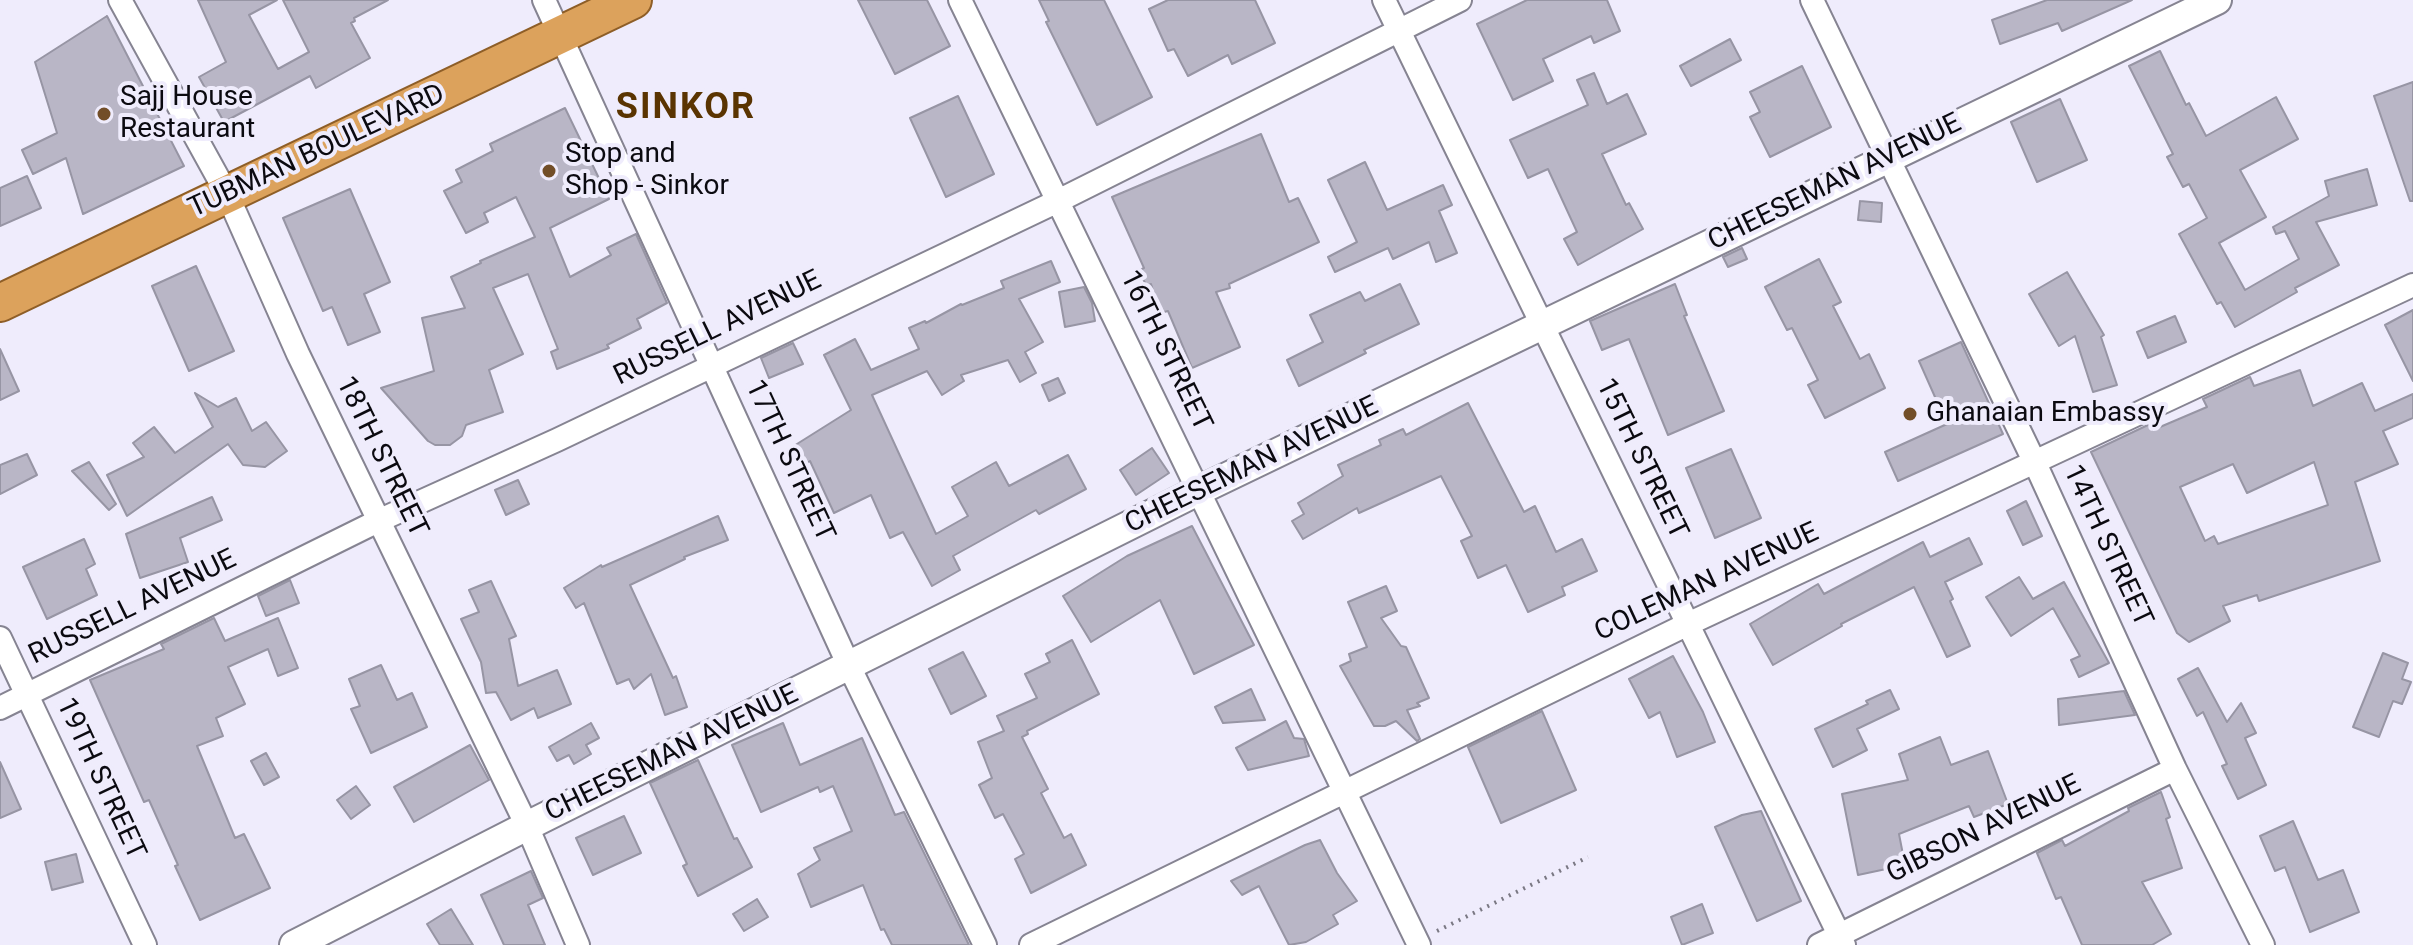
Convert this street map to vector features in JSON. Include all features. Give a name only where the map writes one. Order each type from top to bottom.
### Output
[{"type":"highway","name":"TUBMAN BOULEVARD","points":[[0,303],[633,0]]},
{"type":"street","name":"18TH STREET","points":[[120,0],[227,194],[298,354],[527,826],[578,945]]},
{"type":"street","name":"17TH STREET","points":[[544,0],[849,666],[985,945]]},
{"type":"street","name":"16TH STREET","points":[[960,0],[1418,943]]},
{"type":"street","name":"15TH STREET","points":[[1384,0],[1842,940]]},
{"type":"street","name":"RUSSELL AVENUE","points":[[0,708],[378,521],[1058,201],[1460,0]]},
{"type":"street","name":"14TH STREET","points":[[1812,0],[2035,463],[2175,769],[2263,945]]},
{"type":"street","name":"CHEESEMAN AVENUE","points":[[294,945],[1200,490],[2217,0]]},
{"type":"street","name":"COLEMAN AVENUE","points":[[1031,945],[1688,624],[2413,285]]},
{"type":"street","name":"19TH STREET","points":[[0,638],[145,945]]},
{"type":"street","name":"GIBSON AVENUE","points":[[1819,945],[1842,940],[2175,769]]},
{"type":"path","points":[[1418,943],[1588,857]]},
{"type":"building","points":[[198,0],[277,0],[249,15],[278,69],[309,52],[283,0],[388,0],[354,18],[355,21],[351,23],[370,58],[316,88],[310,76],[224,122],[199,77],[226,62]]},
{"type":"building","points":[[858,0],[927,0],[950,46],[895,74]]},
{"type":"building","points":[[1039,0],[1104,0],[1152,97],[1097,125],[1046,22],[1049,21]]},
{"type":"building","points":[[1168,0],[1255,0],[1275,43],[1232,64],[1228,55],[1188,76],[1174,49],[1168,51],[1149,9]]},
{"type":"building","points":[[1527,0],[1607,0],[1620,31],[1594,43],[1591,36],[1543,59],[1553,81],[1513,100],[1477,24]]},
{"type":"building","points":[[2047,0],[2132,0],[2062,31],[2058,23],[2000,44],[1992,20]]},
{"type":"building","name":"Sajj House Restaurant","points":[[107,16],[184,166],[83,214],[66,158],[33,174],[22,150],[57,133],[35,62]]},
{"type":"building","points":[[1730,39],[1741,60],[1691,86],[1680,66]]},
{"type":"building","points":[[2160,51],[2186,105],[2189,103],[2206,136],[2276,97],[2298,139],[2240,170],[2266,217],[2219,243],[2245,290],[2299,259],[2285,231],[2276,234],[2273,227],[2329,196],[2325,181],[2367,169],[2377,205],[2316,222],[2339,265],[2295,288],[2297,292],[2235,327],[2221,302],[2217,304],[2179,234],[2207,218],[2189,184],[2183,187],[2167,157],[2173,154],[2129,66]]},
{"type":"building","points":[[1802,66],[1831,127],[1770,157],[1750,117],[1760,112],[1750,92]]},
{"type":"building","points":[[1594,73],[1607,104],[1627,94],[1646,134],[1602,154],[1626,205],[1629,203],[1643,229],[1578,265],[1564,239],[1577,232],[1548,169],[1528,178],[1510,140],[1588,105],[1577,80]]},
{"type":"building","points":[[2413,82],[2413,201],[2410,201],[2374,96]]},
{"type":"building","points":[[958,96],[994,174],[946,197],[910,118]]},
{"type":"building","points":[[2060,99],[2087,160],[2037,182],[2011,122]]},
{"type":"building","points":[[565,108],[609,199],[550,228],[570,277],[611,255],[607,248],[636,234],[667,303],[637,319],[641,328],[607,345],[609,348],[557,369],[551,352],[558,349],[528,274],[493,288],[523,354],[489,370],[503,412],[466,425],[462,436],[450,445],[435,445],[381,388],[434,371],[422,318],[465,308],[451,277],[535,237],[516,197],[484,213],[488,222],[466,233],[444,191],[462,182],[456,170],[493,151],[490,144]]},
{"type":"building","points":[[1261,134],[1289,202],[1298,198],[1319,242],[1229,284],[1230,288],[1216,292],[1240,347],[1192,368],[1168,311],[1160,313],[1151,284],[1147,286],[1138,271],[1144,268],[1112,197]]},
{"type":"building","points":[[1365,162],[1387,210],[1443,185],[1452,205],[1439,211],[1457,253],[1436,262],[1429,242],[1393,259],[1388,248],[1335,272],[1328,257],[1357,242],[1328,180]]},
{"type":"building","points":[[27,176],[41,208],[0,226],[0,188]]},
{"type":"building","points":[[350,189],[390,282],[364,294],[380,332],[348,345],[332,307],[323,311],[283,218]]},
{"type":"building","points":[[1860,201],[1882,203],[1881,222],[1858,220]]},
{"type":"building","points":[[1742,248],[1747,259],[1728,267],[1723,257]]},
{"type":"building","points":[[1819,259],[1841,302],[1833,306],[1860,359],[1869,354],[1885,388],[1825,418],[1808,385],[1818,380],[1792,328],[1787,330],[1765,287]]},
{"type":"building","points":[[1051,261],[1060,282],[1019,299],[1043,342],[1025,352],[1036,373],[1020,382],[1008,360],[961,375],[964,381],[942,395],[927,371],[872,395],[936,534],[968,516],[952,487],[996,462],[1009,486],[1068,455],[1086,489],[1039,514],[1036,510],[953,556],[960,570],[932,586],[903,532],[890,538],[871,495],[834,513],[810,461],[801,467],[789,449],[851,410],[824,355],[855,339],[871,370],[919,349],[909,328],[1004,288],[1001,281]]},
{"type":"building","points":[[196,266],[234,351],[189,371],[152,286]]},
{"type":"building","points":[[2067,272],[2104,335],[2101,337],[2117,385],[2093,392],[2075,336],[2059,346],[2029,294]]},
{"type":"building","points":[[1400,284],[1419,324],[1299,386],[1287,360],[1323,342],[1310,315],[1360,292],[1365,301]]},
{"type":"building","points":[[1675,284],[1687,315],[1684,316],[1724,411],[1668,435],[1629,339],[1602,350],[1590,321]]},
{"type":"building","points":[[1084,287],[1092,303],[1095,321],[1065,327],[1059,292]]},
{"type":"building","points":[[2413,310],[2413,381],[2385,325]]},
{"type":"building","points":[[2175,316],[2186,342],[2148,358],[2137,332]]},
{"type":"building","points":[[1961,342],[2003,434],[1898,481],[1885,452],[1947,424],[1919,361]]},
{"type":"building","points":[[793,343],[803,364],[769,378],[761,358]]},
{"type":"building","points":[[0,349],[19,391],[0,400]]},
{"type":"building","points":[[2300,370],[2313,406],[2362,383],[2375,411],[2413,394],[2413,418],[2383,431],[2398,464],[2355,482],[2380,561],[2259,601],[2257,595],[2223,606],[2230,621],[2189,642],[2177,633],[2091,452],[2150,424],[2153,430],[2207,407],[2203,399],[2250,377],[2254,386]],"holes":[[[2314,462],[2328,505],[2218,544],[2214,536],[2205,541],[2180,487],[2233,464],[2247,493]]]},
{"type":"building","points":[[1058,378],[1065,393],[1049,401],[1042,385]]},
{"type":"building","points":[[195,393],[218,407],[236,398],[252,431],[266,422],[287,451],[265,467],[243,465],[228,444],[127,516],[107,475],[144,457],[133,443],[154,427],[175,453],[213,427]]},
{"type":"building","points":[[1468,403],[1524,512],[1535,506],[1556,552],[1582,539],[1597,571],[1562,587],[1565,595],[1528,612],[1506,565],[1478,578],[1461,541],[1472,536],[1441,476],[1359,513],[1357,508],[1303,539],[1292,521],[1304,514],[1298,503],[1343,476],[1338,465],[1381,445],[1379,440],[1403,429],[1406,435]]},
{"type":"building","points":[[1152,448],[1169,473],[1136,495],[1120,470]]},
{"type":"building","points":[[1731,449],[1761,518],[1715,538],[1686,468]]},
{"type":"building","points":[[27,454],[37,475],[0,494],[0,465]]},
{"type":"building","points":[[89,462],[116,504],[109,510],[72,471]]},
{"type":"building","points":[[518,480],[529,504],[506,515],[495,490]]},
{"type":"building","points":[[212,497],[222,520],[180,538],[188,562],[140,578],[126,534]]},
{"type":"building","points":[[2026,501],[2042,536],[2023,545],[2007,511]]},
{"type":"building","points":[[718,516],[728,540],[684,557],[630,585],[673,678],[676,676],[687,707],[665,715],[651,674],[634,689],[629,679],[617,684],[584,603],[576,608],[564,588],[601,565]]},
{"type":"building","points":[[1192,526],[1254,645],[1194,674],[1160,600],[1091,642],[1063,596],[1127,556]]},
{"type":"building","points":[[1969,538],[1982,564],[1945,582],[1970,646],[1947,657],[1914,587],[1841,624],[1773,665],[1750,624],[1818,584],[1824,594],[1923,542],[1930,557]]},
{"type":"building","points":[[84,539],[95,564],[86,569],[97,595],[47,619],[23,567]]},
{"type":"building","points":[[2019,577],[2033,599],[2064,582],[2109,663],[2079,677],[2071,660],[2080,656],[2053,608],[2011,636],[1986,597]]},
{"type":"building","points":[[290,580],[299,603],[266,616],[258,596]]},
{"type":"building","points":[[491,581],[516,636],[509,639],[518,686],[557,670],[571,704],[538,718],[534,708],[511,720],[496,692],[486,693],[481,662],[461,619],[479,612],[469,590]]},
{"type":"building","points":[[1386,586],[1397,611],[1381,618],[1401,646],[1406,647],[1429,698],[1417,703],[1420,706],[1407,710],[1420,739],[1417,741],[1396,721],[1385,726],[1374,726],[1340,666],[1351,661],[1349,654],[1367,647],[1348,602]]},
{"type":"building","points":[[214,618],[225,641],[278,618],[298,668],[278,676],[268,649],[228,667],[245,704],[216,718],[223,736],[197,746],[235,838],[244,834],[270,888],[200,920],[149,800],[144,802],[90,680],[164,649],[161,644]]},
{"type":"building","points":[[1072,640],[1099,694],[1027,731],[1028,734],[1022,737],[1048,789],[1041,793],[1064,838],[1071,834],[1086,865],[1031,893],[1015,859],[1024,854],[1003,814],[995,818],[979,785],[992,778],[978,742],[1004,731],[997,716],[1037,698],[1025,674],[1050,662],[1046,654]]},
{"type":"building","points":[[963,652],[986,696],[951,714],[929,669]]},
{"type":"building","points":[[2383,653],[2408,663],[2402,679],[2411,682],[2402,704],[2393,701],[2379,737],[2353,727]]},
{"type":"building","points":[[1673,656],[1715,742],[1677,757],[1660,712],[1649,718],[1629,679]]},
{"type":"building","points":[[381,665],[397,700],[412,693],[427,727],[371,753],[351,709],[360,706],[349,679]]},
{"type":"building","points":[[2198,668],[2227,722],[2241,703],[2256,733],[2245,738],[2266,785],[2238,799],[2222,766],[2227,764],[2203,712],[2197,716],[2178,679]]},
{"type":"building","points":[[1251,689],[1265,720],[1223,723],[1215,707]]},
{"type":"building","points":[[1890,690],[1899,709],[1857,729],[1867,750],[1833,767],[1815,729]]},
{"type":"building","points":[[2124,691],[2135,715],[2059,725],[2058,699]]},
{"type":"building","points":[[1542,711],[1576,790],[1501,823],[1468,747]]},
{"type":"building","points":[[1286,721],[1294,738],[1304,739],[1309,756],[1248,770],[1236,748]]},
{"type":"building","points":[[591,723],[599,738],[586,745],[591,754],[574,764],[569,755],[557,761],[549,747]]},
{"type":"building","points":[[783,723],[800,765],[862,738],[895,815],[904,812],[969,945],[892,945],[884,929],[881,930],[863,885],[811,907],[798,874],[820,860],[814,848],[852,831],[833,786],[820,792],[818,787],[761,812],[732,745]]},
{"type":"building","points":[[1940,737],[1951,765],[1988,751],[2008,804],[1974,817],[1969,806],[1899,834],[1905,865],[1858,875],[1842,794],[1908,780],[1899,754]]},
{"type":"building","points":[[470,745],[489,780],[414,822],[394,787]]},
{"type":"building","points":[[266,753],[279,777],[264,785],[251,761]]},
{"type":"building","points":[[698,760],[734,839],[737,838],[752,867],[698,896],[650,783]]},
{"type":"building","points":[[0,762],[21,809],[0,818]]},
{"type":"building","points":[[356,786],[370,805],[351,819],[337,800]]},
{"type":"building","points":[[2161,792],[2182,868],[2142,882],[2171,934],[2152,945],[2082,945],[2061,897],[2056,899],[2037,853],[2062,840],[2065,846]]},
{"type":"building","points":[[1761,811],[1801,901],[1757,921],[1715,827],[1742,815]]},
{"type":"building","points":[[624,816],[641,853],[593,875],[576,838]]},
{"type":"building","points":[[2293,821],[2318,880],[2343,870],[2359,912],[2310,932],[2285,867],[2275,871],[2260,836]]},
{"type":"building","points":[[1320,840],[1337,873],[1357,901],[1333,915],[1338,924],[1306,942],[1289,945],[1259,886],[1242,895],[1231,881]]},
{"type":"building","points":[[76,854],[83,882],[52,890],[45,862]]},
{"type":"building","points":[[531,871],[543,898],[528,905],[545,945],[504,945],[481,895]]},
{"type":"building","points":[[757,899],[768,917],[744,931],[733,914]]},
{"type":"building","points":[[1702,904],[1713,933],[1682,945],[1671,917]]},
{"type":"building","points":[[451,909],[473,945],[440,945],[427,924]]},
{"type":"place","name":"Sajj House Restaurant","points":[[104,114]]},
{"type":"place","name":"Stop and Shop - Sinkor","points":[[549,171]]},
{"type":"place","name":"Ghanaian Embassy","points":[[1910,414]]},
{"type":"district","name":"SINKOR","points":[[686,109]]}]
